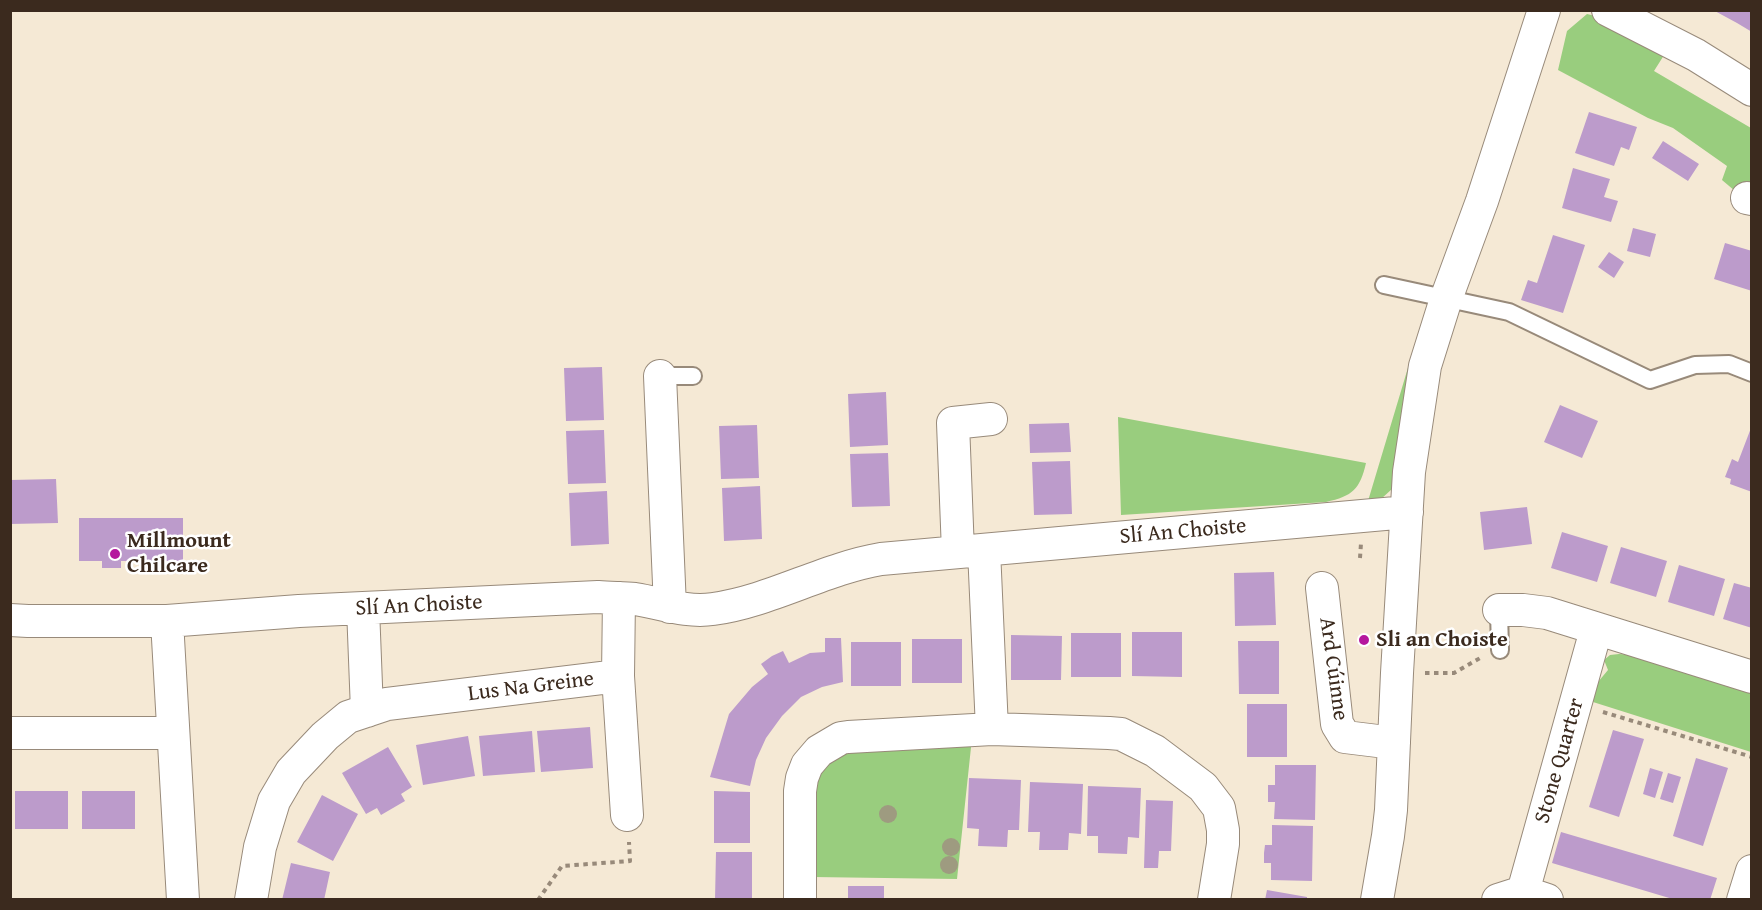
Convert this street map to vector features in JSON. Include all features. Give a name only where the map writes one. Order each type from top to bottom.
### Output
[{"type":"street","points":[[1377,900],[1388,836],[1409,472],[1425,366],[1544,10]]},
{"type":"street","points":[[1608,10],[1696,55],[1752,90]]},
{"type":"street","points":[[660,376],[670,608]]},
{"type":"street","points":[[991,419],[953,423],[992,729]]},
{"type":"street","name":"Slí An Choiste","points":[[10,620],[167,621],[363,608],[578,598],[637,599],[670,608],[712,610],[778,591],[854,564],[881,559],[1407,513]]},
{"type":"street","name":"Ard Cúinne","points":[[1322,588],[1337,724],[1345,737],[1394,742]]},
{"type":"street","name":"Lus Na Greine","points":[[251,900],[260,847],[274,801],[291,772],[325,736],[348,717],[387,704],[618,676],[620,598]]},
{"type":"street","points":[[363,608],[367,711]]},
{"type":"street","points":[[1499,610],[1547,613],[1596,630],[1752,676]]},
{"type":"street","points":[[167,621],[183,900]]},
{"type":"street","name":"Stone Quarter","points":[[1522,897],[1596,630]]},
{"type":"street","points":[[618,676],[627,815]]},
{"type":"street","points":[[800,900],[800,791],[807,765],[819,751],[841,738],[848,737],[992,729],[1121,734],[1155,751],[1203,787],[1219,808],[1223,844],[1215,893]]},
{"type":"street","points":[[10,732],[173,733]]},
{"type":"street","points":[[1743,900],[1752,871]]},
{"type":"lane","points":[[1384,285],[1509,312],[1650,380],[1695,365],[1729,364],[1752,373]]},
{"type":"lane","points":[[660,376],[693,376]]},
{"type":"lane","points":[[1499,610],[1500,651]]},
{"type":"path","points":[[1430,673],[1454,673],[1476,659],[1500,651]]},
{"type":"path","points":[[1576,703],[1752,758]]},
{"type":"path","points":[[538,900],[562,866],[630,861],[627,815]]},
{"type":"green space","points":[[1587,14],[1600,17],[1666,52],[1654,71],[1751,128],[1751,185],[1735,191],[1722,180],[1727,166],[1673,128],[1648,118],[1558,70],[1567,31]]},
{"type":"green space","points":[[1416,341],[1419,341],[1392,489],[1381,499],[1368,501]]},
{"type":"green space","points":[[1118,417],[1366,463],[1361,479],[1354,490],[1343,497],[1326,502],[1121,515]]},
{"type":"green space","points":[[1610,655],[1632,655],[1751,690],[1751,752],[1593,702],[1598,682],[1608,670],[1604,660]]},
{"type":"green space","points":[[972,738],[957,879],[813,877],[814,782],[829,755]]},
{"type":"building","points":[[1713,10],[1752,10],[1752,32],[1737,23]]},
{"type":"building","points":[[1589,112],[1637,127],[1629,150],[1621,147],[1614,166],[1575,153]]},
{"type":"building","points":[[1663,141],[1699,164],[1688,181],[1652,158]]},
{"type":"building","points":[[1573,168],[1610,179],[1604,197],[1618,201],[1611,222],[1562,208]]},
{"type":"building","points":[[1633,228],[1656,234],[1650,257],[1627,251]]},
{"type":"building","points":[[1553,235],[1585,245],[1563,313],[1521,300],[1528,280],[1537,283]]},
{"type":"building","points":[[1725,243],[1752,251],[1752,291],[1714,279]]},
{"type":"building","points":[[1609,252],[1624,262],[1614,278],[1598,267]]},
{"type":"building","points":[[602,367],[604,420],[566,421],[564,368]]},
{"type":"building","points":[[886,392],[888,445],[850,447],[848,394]]},
{"type":"building","points":[[1560,405],[1598,421],[1582,458],[1544,442]]},
{"type":"building","points":[[1069,423],[1071,452],[1030,453],[1029,424]]},
{"type":"building","points":[[757,425],[759,478],[721,479],[719,426]]},
{"type":"building","points":[[1751,428],[1752,492],[1730,484],[1731,479],[1725,477],[1732,459],[1738,462]]},
{"type":"building","points":[[604,430],[606,483],[568,484],[566,431]]},
{"type":"building","points":[[888,453],[890,506],[852,507],[850,454]]},
{"type":"building","points":[[1070,461],[1072,514],[1034,515],[1032,462]]},
{"type":"building","points":[[56,479],[58,523],[10,524],[10,480]]},
{"type":"building","points":[[760,486],[762,539],[724,541],[722,488]]},
{"type":"building","points":[[607,491],[609,544],[571,546],[569,493]]},
{"type":"building","points":[[1527,507],[1532,544],[1484,550],[1480,512]]},
{"type":"building","points":[[79,518],[183,518],[183,561],[121,561],[121,568],[102,568],[102,561],[79,561]]},
{"type":"building","points":[[1562,532],[1608,546],[1597,582],[1551,568]]},
{"type":"building","points":[[1621,547],[1667,561],[1656,597],[1610,583]]},
{"type":"building","points":[[1679,565],[1725,579],[1714,616],[1668,602]]},
{"type":"building","points":[[1274,572],[1276,625],[1235,626],[1234,573]]},
{"type":"building","points":[[1734,583],[1752,588],[1752,628],[1723,619]]},
{"type":"building","points":[[1132,632],[1182,632],[1182,677],[1132,676]]},
{"type":"building","points":[[1071,633],[1121,633],[1121,677],[1071,677]]},
{"type":"building","points":[[1011,635],[1062,636],[1061,680],[1011,680]]},
{"type":"building","points":[[825,638],[841,638],[843,682],[822,687],[801,697],[782,716],[766,738],[756,760],[750,786],[710,777],[729,714],[752,687],[768,674],[761,664],[783,651],[789,663],[810,653],[825,652]]},
{"type":"building","points":[[912,639],[962,639],[962,683],[912,683]]},
{"type":"building","points":[[1238,641],[1279,641],[1279,694],[1239,694]]},
{"type":"building","points":[[851,642],[901,642],[901,686],[851,686]]},
{"type":"building","points":[[1247,704],[1287,704],[1287,757],[1247,757]]},
{"type":"building","points":[[590,727],[593,768],[541,772],[537,731]]},
{"type":"building","points":[[1613,730],[1644,739],[1619,817],[1589,807]]},
{"type":"building","points":[[532,731],[535,772],[483,776],[479,736]]},
{"type":"building","points":[[468,736],[475,776],[423,785],[416,745]]},
{"type":"building","points":[[388,747],[412,787],[401,794],[405,801],[381,815],[377,808],[366,814],[342,773]]},
{"type":"building","points":[[1696,758],[1728,768],[1703,846],[1673,836]]},
{"type":"building","points":[[1275,765],[1316,765],[1315,820],[1274,819],[1275,802],[1268,802],[1268,785],[1275,785]]},
{"type":"building","points":[[1650,768],[1663,772],[1655,798],[1643,794]]},
{"type":"building","points":[[1668,773],[1681,777],[1673,803],[1660,799]]},
{"type":"building","points":[[969,778],[1021,780],[1019,830],[1008,830],[1007,847],[978,846],[979,829],[967,828]]},
{"type":"building","points":[[1030,782],[1083,784],[1081,834],[1069,833],[1068,850],[1039,850],[1040,832],[1028,832]]},
{"type":"building","points":[[1088,786],[1141,788],[1139,838],[1128,837],[1127,854],[1098,853],[1098,836],[1087,836]]},
{"type":"building","points":[[15,791],[68,791],[68,829],[15,829]]},
{"type":"building","points":[[82,791],[135,791],[135,829],[82,829]]},
{"type":"building","points":[[714,791],[750,792],[750,843],[714,843]]},
{"type":"building","points":[[322,795],[358,814],[333,861],[297,842]]},
{"type":"building","points":[[1146,800],[1173,801],[1171,851],[1159,851],[1158,868],[1144,868]]},
{"type":"building","points":[[1272,825],[1313,826],[1312,881],[1271,880],[1271,863],[1264,863],[1264,853],[1265,845],[1272,845]]},
{"type":"building","points":[[1561,832],[1717,878],[1710,900],[1676,900],[1552,863]]},
{"type":"building","points":[[716,852],[752,852],[752,900],[715,900]]},
{"type":"building","points":[[291,863],[330,872],[324,900],[282,900]]},
{"type":"building","points":[[848,886],[884,886],[884,900],[848,900]]},
{"type":"building","points":[[1267,890],[1307,897],[1307,900],[1265,900]]},
{"type":"place","name":"Millmount Chilcare","points":[[115,554]]},
{"type":"place","name":"Sli an Choiste","points":[[1364,640]]}]
